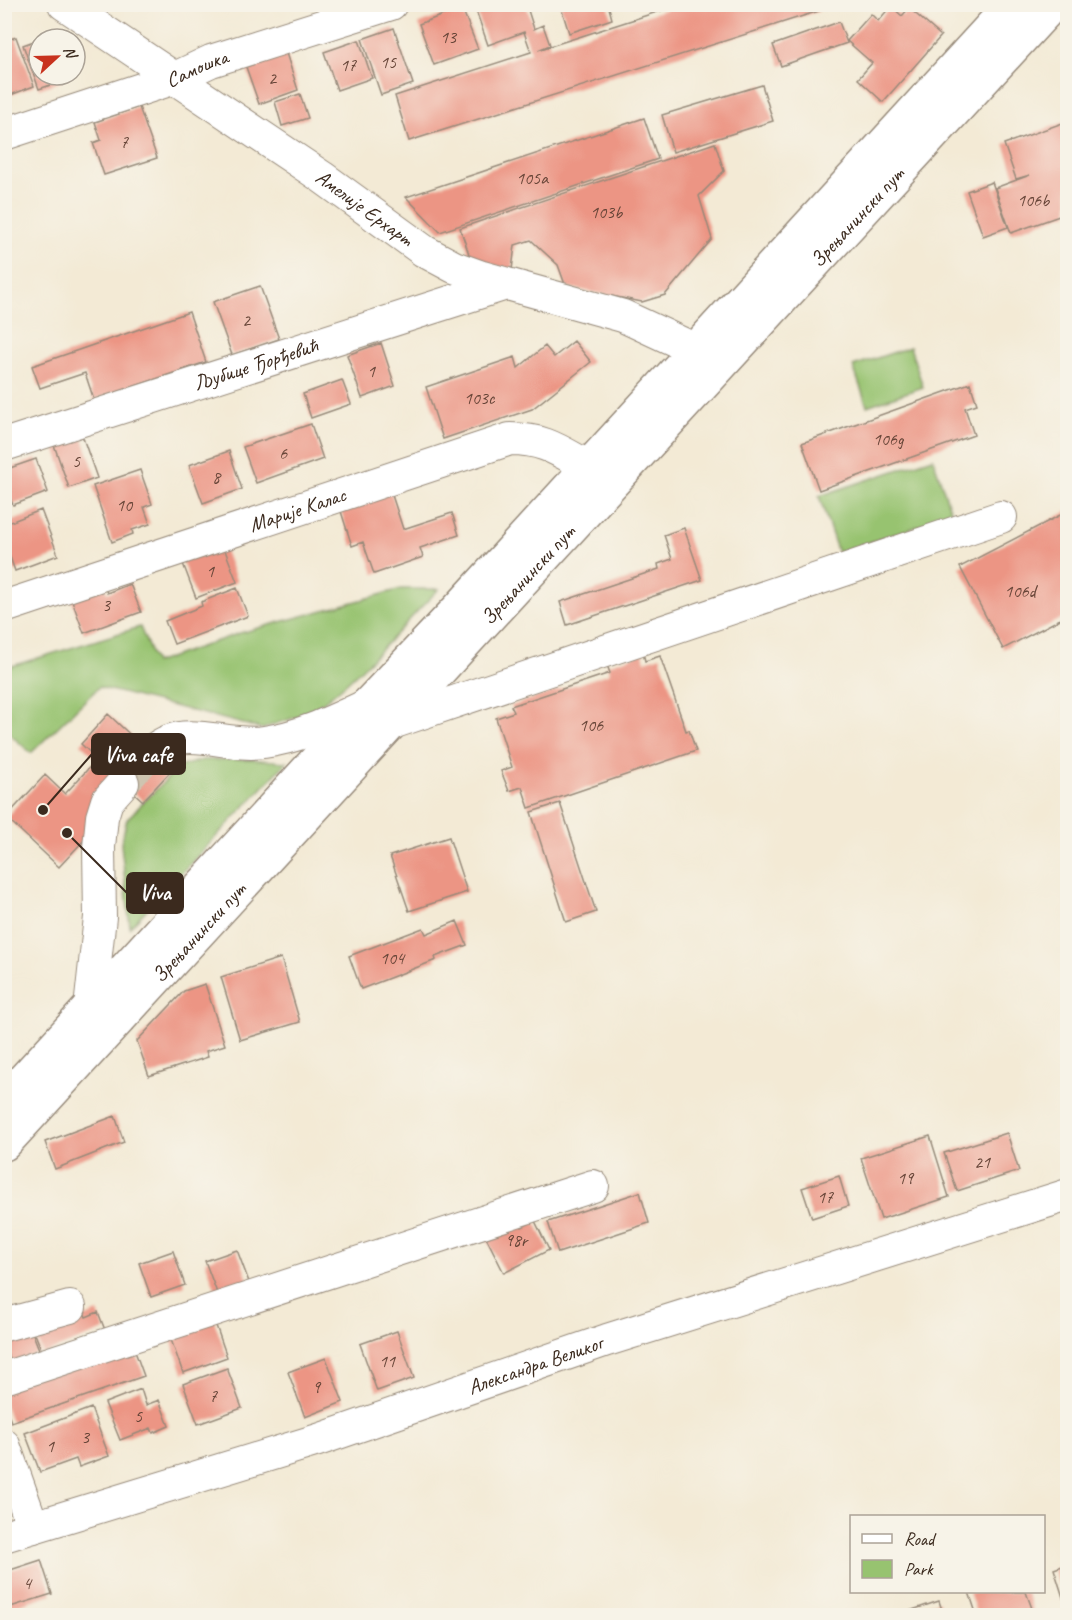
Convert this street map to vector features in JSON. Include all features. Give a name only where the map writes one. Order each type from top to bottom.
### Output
[{"type":"main road","name":"Зрењанински пут","points":[[4,1144],[380,714],[459,608],[1012,4]]},
{"type":"main road","name":"Зрењанински пут","points":[[4,1101],[90,1008],[380,714],[1053,4]]},
{"type":"street","name":"Амелије Ерхарт","points":[[64,4],[322,177],[424,251],[454,267],[506,284],[623,316],[696,350]]},
{"type":"street","name":"Самошка","points":[[4,134],[175,78],[211,61],[392,4]]},
{"type":"street","name":"Љубице Ђорђевић","points":[[4,445],[506,284]]},
{"type":"street","name":"Марије Калас","points":[[4,607],[510,439],[531,439],[555,448],[587,466]]},
{"type":"street","points":[[150,753],[161,742],[177,738],[195,736],[240,743],[261,743],[293,737],[322,726],[380,714],[1001,517]]},
{"type":"street","points":[[90,1008],[100,916],[99,847],[102,817],[107,801],[123,783]]},
{"type":"street","points":[[4,1378],[593,1186]]},
{"type":"street","name":"Александра Великог","points":[[19,1531],[318,1440],[607,1340],[1068,1195]]},
{"type":"street","points":[[4,1325],[70,1307]]},
{"type":"street","points":[[4,1445],[19,1531]]},
{"type":"green space","points":[[910,347],[923,387],[867,406],[853,366]]},
{"type":"green space","points":[[933,458],[952,515],[838,553],[819,496]]},
{"type":"green space","points":[[401,589],[439,589],[345,684],[311,711],[300,716],[263,729],[99,687],[31,753],[5,730],[5,668],[140,627],[155,663],[240,633]]},
{"type":"green space","points":[[250,759],[287,762],[130,927],[121,844],[127,819],[179,767],[202,760]]},
{"type":"building","points":[[526,4],[534,29],[543,25],[550,45],[538,50],[682,4],[817,4],[819,11],[409,141],[395,96],[531,52],[524,32],[488,45],[474,5]]},
{"type":"building","points":[[560,4],[608,4],[612,19],[569,33]]},
{"type":"building","points":[[891,6],[902,16],[909,8],[941,36],[883,102],[858,79],[872,63],[847,41],[871,14],[878,21]]},
{"type":"building","points":[[462,8],[478,49],[434,65],[419,24]]},
{"type":"building","points":[[839,22],[847,43],[781,66],[773,45]]},
{"type":"building","points":[[394,28],[413,84],[381,95],[362,39]]},
{"type":"building","points":[[16,37],[27,67],[27,87],[31,87],[8,96],[4,86],[4,41]]},
{"type":"building","points":[[359,40],[372,78],[337,90],[324,52]]},
{"type":"building","points":[[27,44],[27,56],[23,45]]},
{"type":"building","points":[[286,53],[298,90],[259,104],[246,67]]},
{"type":"building","points":[[762,85],[773,121],[673,152],[662,115]]},
{"type":"building","points":[[300,94],[308,118],[282,126],[275,102]]},
{"type":"building","points":[[139,107],[157,158],[104,175],[93,143],[101,140],[95,122]]},
{"type":"building","points":[[644,118],[658,159],[440,232],[406,197]]},
{"type":"building","points":[[1068,121],[1068,213],[1011,233],[995,188],[1030,175],[1016,179],[1004,144]]},
{"type":"building","points":[[715,143],[724,171],[699,196],[712,239],[665,295],[642,302],[566,287],[558,265],[531,240],[515,245],[512,270],[471,260],[460,228]]},
{"type":"building","points":[[992,182],[1008,227],[983,236],[967,191]]},
{"type":"building","points":[[260,286],[279,339],[232,355],[213,302]]},
{"type":"building","points":[[189,312],[206,362],[94,400],[85,373],[40,388],[32,366]]},
{"type":"building","points":[[574,341],[591,362],[532,409],[443,439],[426,387],[515,357],[518,368],[545,346],[554,357]]},
{"type":"building","points":[[381,343],[395,386],[362,398],[347,355]]},
{"type":"building","points":[[342,380],[351,404],[311,418],[303,394]]},
{"type":"building","points":[[970,383],[977,404],[965,408],[974,435],[819,490],[802,443]]},
{"type":"building","points":[[311,424],[323,459],[256,483],[243,447]]},
{"type":"building","points":[[82,435],[97,478],[69,488],[54,445]]},
{"type":"building","points":[[229,451],[242,489],[203,503],[189,465]]},
{"type":"building","points":[[36,459],[48,492],[13,505],[4,483],[4,470]]},
{"type":"building","points":[[140,470],[152,504],[144,507],[150,524],[132,530],[133,534],[112,542],[93,486]]},
{"type":"building","points":[[390,489],[403,529],[452,513],[459,535],[420,548],[423,557],[374,574],[363,542],[352,546],[339,505]]},
{"type":"building","points":[[41,510],[58,555],[15,571],[5,543],[5,524]]},
{"type":"building","points":[[1068,511],[1068,615],[1003,649],[960,567]]},
{"type":"building","points":[[684,528],[702,580],[567,625],[560,602],[659,569],[658,564],[672,559],[664,535]]},
{"type":"building","points":[[223,545],[237,582],[196,598],[182,561]]},
{"type":"building","points":[[130,584],[141,612],[84,633],[71,598],[104,585],[107,593]]},
{"type":"building","points":[[237,588],[248,616],[174,644],[165,621],[202,606],[201,602]]},
{"type":"building","points":[[643,653],[645,661],[660,656],[686,731],[689,730],[696,751],[529,808],[522,787],[509,791],[501,771],[512,767],[496,718],[514,712],[511,706],[610,673],[607,665]]},
{"type":"building","points":[[108,714],[170,772],[143,801],[120,780],[98,825],[59,867],[6,817],[45,775],[65,794],[97,759],[81,744]]},
{"type":"building","points":[[560,803],[596,912],[566,922],[531,812]]},
{"type":"building","points":[[449,837],[467,892],[409,911],[390,856]]},
{"type":"building","points":[[457,921],[467,945],[435,957],[436,960],[361,989],[349,956],[423,928],[426,934]]},
{"type":"building","points":[[281,958],[300,1022],[240,1040],[221,977]]},
{"type":"building","points":[[205,984],[225,1045],[206,1051],[208,1057],[149,1076],[137,1041],[184,991]]},
{"type":"building","points":[[115,1116],[124,1142],[55,1169],[45,1142]]},
{"type":"building","points":[[1007,1133],[1019,1171],[957,1191],[944,1153]]},
{"type":"building","points":[[930,1136],[949,1197],[881,1219],[861,1158]]},
{"type":"building","points":[[839,1176],[848,1206],[812,1218],[802,1188]]},
{"type":"building","points":[[640,1192],[649,1223],[558,1253],[548,1222]]},
{"type":"building","points":[[515,1213],[522,1227],[535,1221],[549,1250],[504,1273],[482,1229]]},
{"type":"building","points":[[237,1250],[249,1282],[217,1293],[205,1261]]},
{"type":"building","points":[[173,1251],[185,1285],[151,1297],[139,1263]]},
{"type":"building","points":[[82,1307],[86,1317],[98,1312],[105,1330],[43,1354],[32,1326]]},
{"type":"building","points":[[213,1317],[227,1357],[183,1373],[169,1334]]},
{"type":"building","points":[[29,1324],[40,1352],[11,1363],[4,1347],[4,1334]]},
{"type":"building","points":[[397,1331],[414,1378],[377,1391],[360,1344]]},
{"type":"building","points":[[132,1343],[144,1376],[11,1422],[4,1403],[4,1388]]},
{"type":"building","points":[[326,1358],[343,1402],[305,1417],[288,1372]]},
{"type":"building","points":[[227,1368],[242,1408],[198,1424],[183,1384]]},
{"type":"building","points":[[141,1389],[146,1405],[159,1400],[169,1426],[153,1433],[151,1428],[120,1440],[105,1403]]},
{"type":"building","points":[[91,1408],[109,1456],[79,1467],[76,1459],[40,1472],[25,1433]]},
{"type":"building","points":[[41,1560],[52,1594],[4,1609],[4,1572]]},
{"type":"building","points":[[1068,1564],[1068,1610],[1067,1610],[1054,1569]]},
{"type":"building","points":[[969,1593],[1026,1593],[1034,1614],[1028,1616],[977,1616]]},
{"type":"building","points":[[939,1601],[944,1616],[897,1616],[897,1615]]},
{"type":"tunnel","points":[[123,783],[150,753]]},
{"type":"place","name":"Viva cafe","points":[[43,810]]},
{"type":"place","name":"Viva","points":[[67,833]]}]
